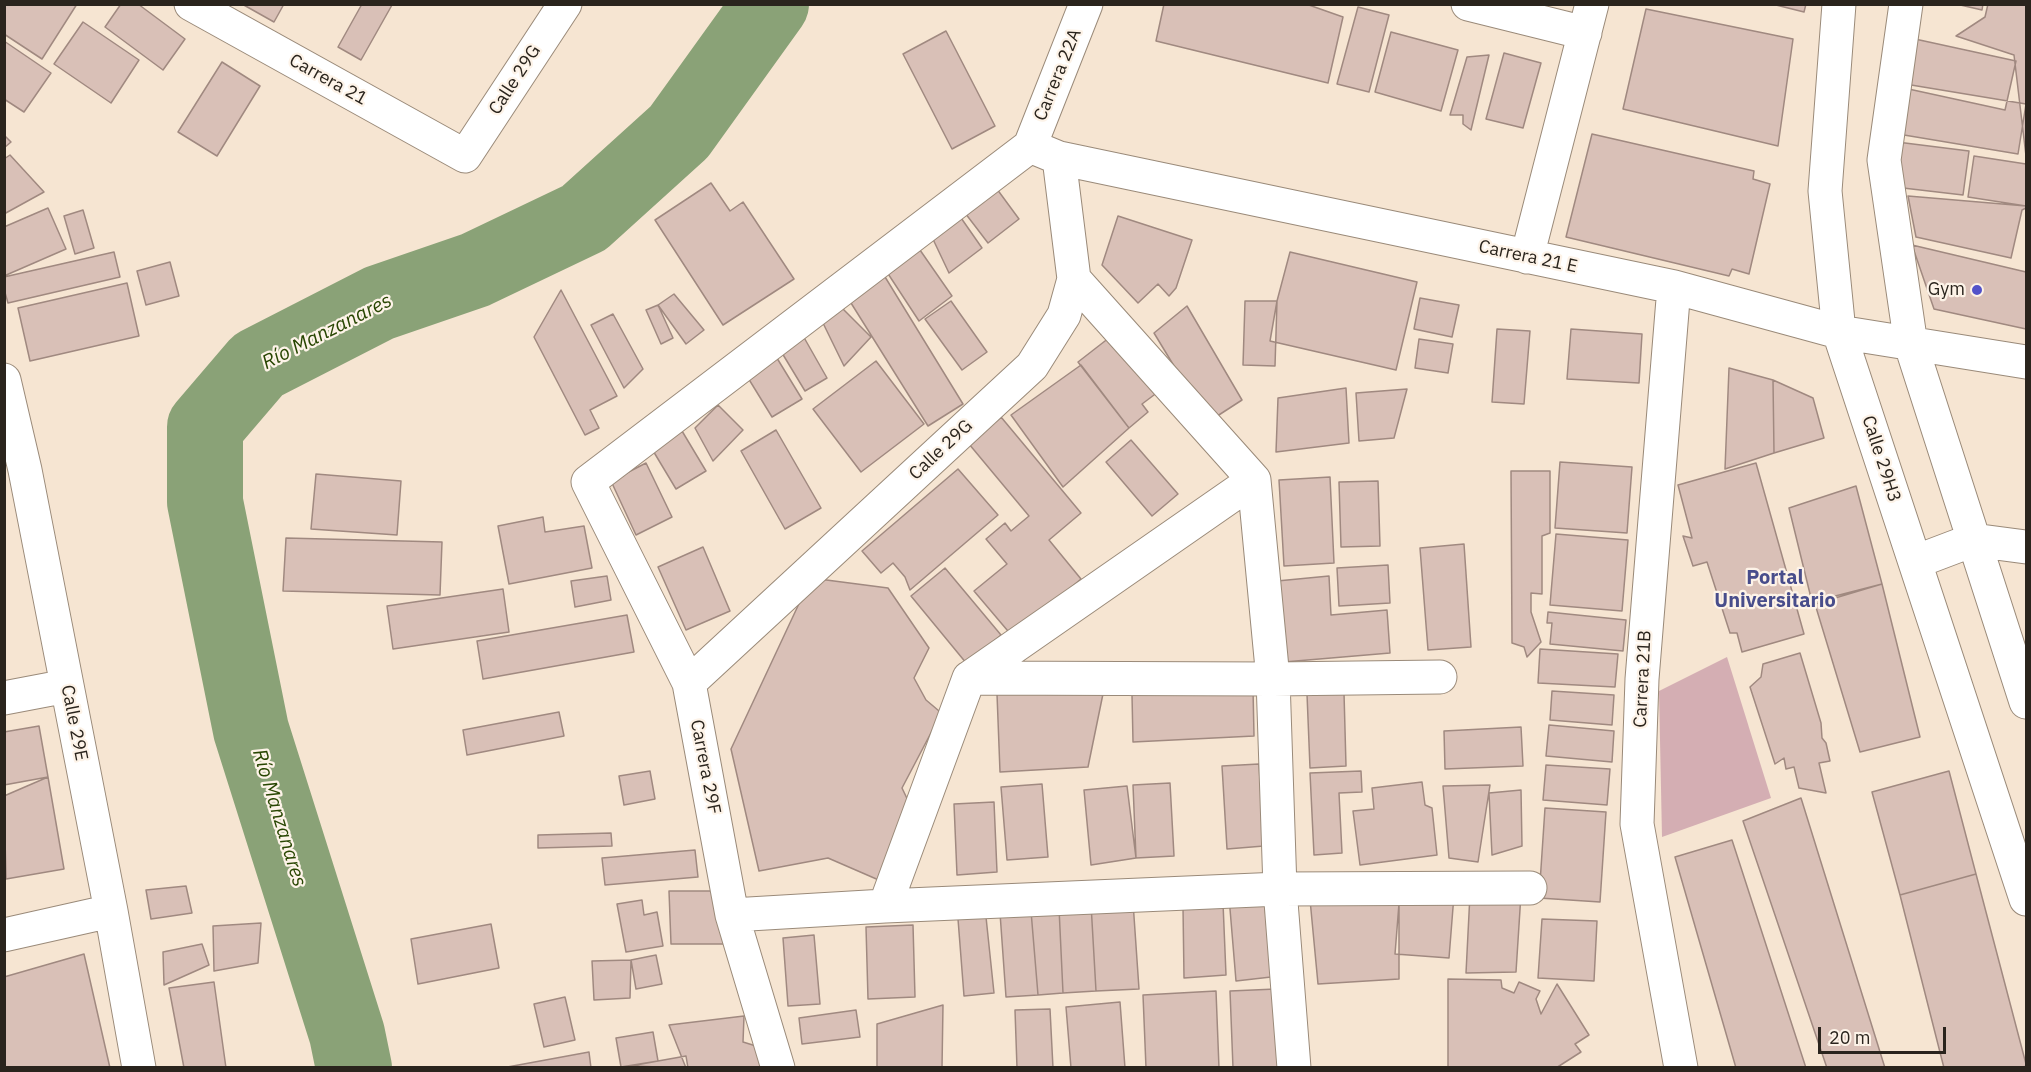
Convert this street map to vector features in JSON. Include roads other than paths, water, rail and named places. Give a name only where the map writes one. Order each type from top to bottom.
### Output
[{"type":"street","name":"Carrera 21","points":[[191,4],[465,156]]},
{"type":"street","name":"Calle 29G","points":[[465,156],[565,4]]},
{"type":"street","name":"Carrera 22A","points":[[1044,152],[1086,4]]},
{"type":"street","points":[[1467,4],[1588,19],[1527,256]]},
{"type":"street","name":"Calle 29H3","points":[[1839,4],[1825,191],[1839,332],[2026,898]]},
{"type":"street","points":[[1906,4],[1884,160],[1911,345],[2026,702]]},
{"type":"street","name":"Calle 29G","points":[[689,682],[1032,366],[1064,315],[1074,279],[1044,152]]},
{"type":"street","name":"Carrera 21 E","points":[[1044,152],[1674,287],[1839,332],[2026,362]]},
{"type":"street","name":"Carrera 29F","points":[[778,1068],[732,915],[689,682],[588,482],[1044,152]]},
{"type":"street","points":[[1074,279],[1254,480],[1273,679],[1280,889],[1294,1068]]},
{"type":"street","name":"Carrera 21B","points":[[1674,287],[1642,679],[1637,824],[1681,1068]]},
{"type":"street","name":"Calle 29E","points":[[4,380],[15,473],[67,686],[139,1068]]},
{"type":"street","points":[[885,906],[969,678],[1254,480]]},
{"type":"street","points":[[1915,562],[1973,540],[2026,547]]},
{"type":"street","points":[[969,678],[1440,677]]},
{"type":"street","points":[[4,698],[67,686]]},
{"type":"street","points":[[732,915],[1280,889],[1530,888]]},
{"type":"street","points":[[4,935],[111,911]]},
{"type":"waterway","name":"Río Manzanares","points":[[354,1068],[347,1034],[251,730],[205,502],[205,427],[258,365],[379,303],[475,270],[584,218],[679,132],[771,4]]},
{"type":"place","name":"Gym","points":[[1977,290]]},
{"type":"district","name":"Portal Universitario","points":[[1775,590]]}]
